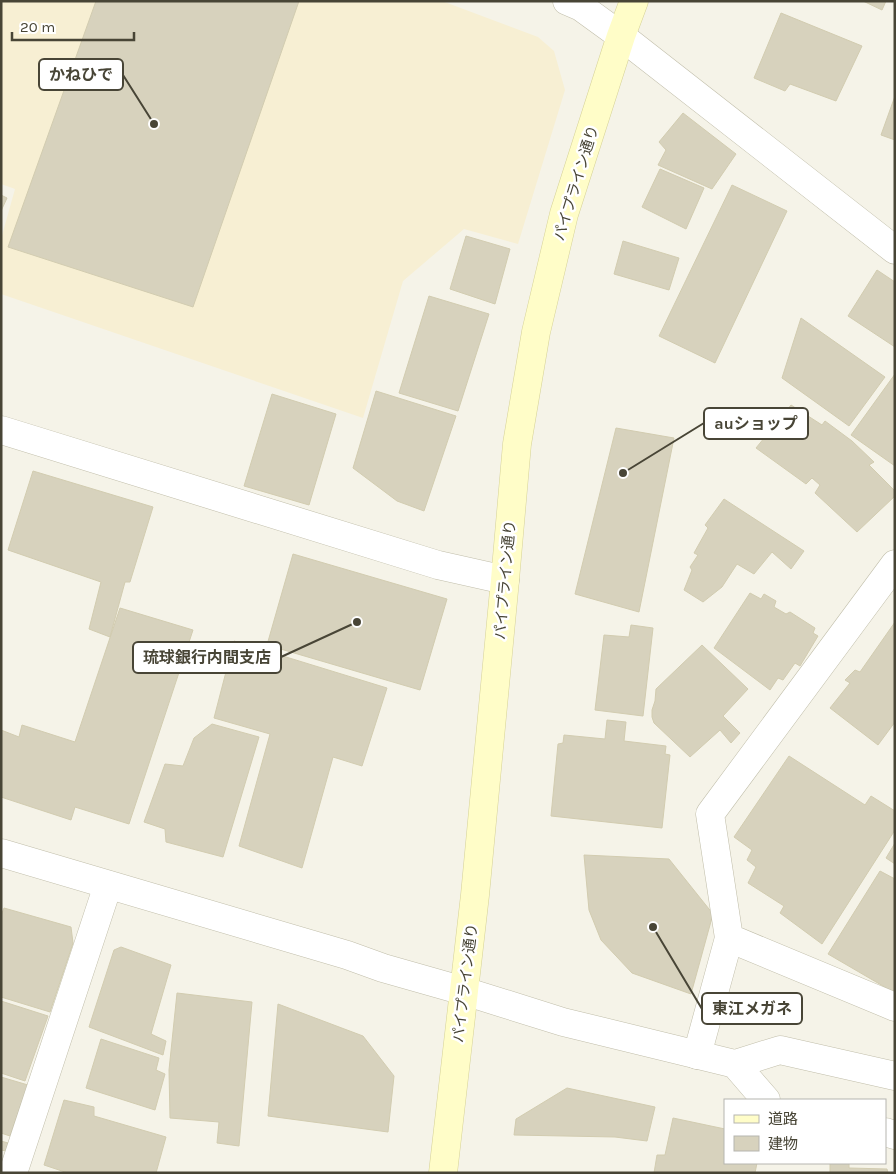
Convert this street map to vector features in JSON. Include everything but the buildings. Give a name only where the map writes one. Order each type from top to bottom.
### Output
[{"type":"main road","name":"パイプライン通り","points":[[443,1173],[475,895],[506,580],[517,444],[536,332],[564,214],[634,1]]},
{"type":"street","points":[[567,1],[581,7],[621,36],[895,250]]},
{"type":"street","points":[[1,430],[438,566],[506,580]]},
{"type":"street","points":[[696,1055],[730,938],[710,814],[895,564]]},
{"type":"street","points":[[1,852],[347,955],[563,1022],[735,1064],[780,1050],[895,1076]]},
{"type":"street","points":[[13,1173],[108,885]]},
{"type":"street","points":[[730,938],[895,1007]]},
{"type":"street","points":[[735,1064],[765,1099]]},
{"type":"shaded area","points":[[1,1],[442,1],[538,37],[554,51],[565,90],[518,244],[464,229],[403,281],[363,418],[1,294],[1,239],[15,189],[1,184]]},
{"type":"place","name":"かねひで","points":[[154,124]]},
{"type":"place","name":"auショップ","points":[[623,473]]},
{"type":"place","name":"琉球銀行内間支店","points":[[357,622]]},
{"type":"place","name":"東江メガネ","points":[[653,927]]}]
